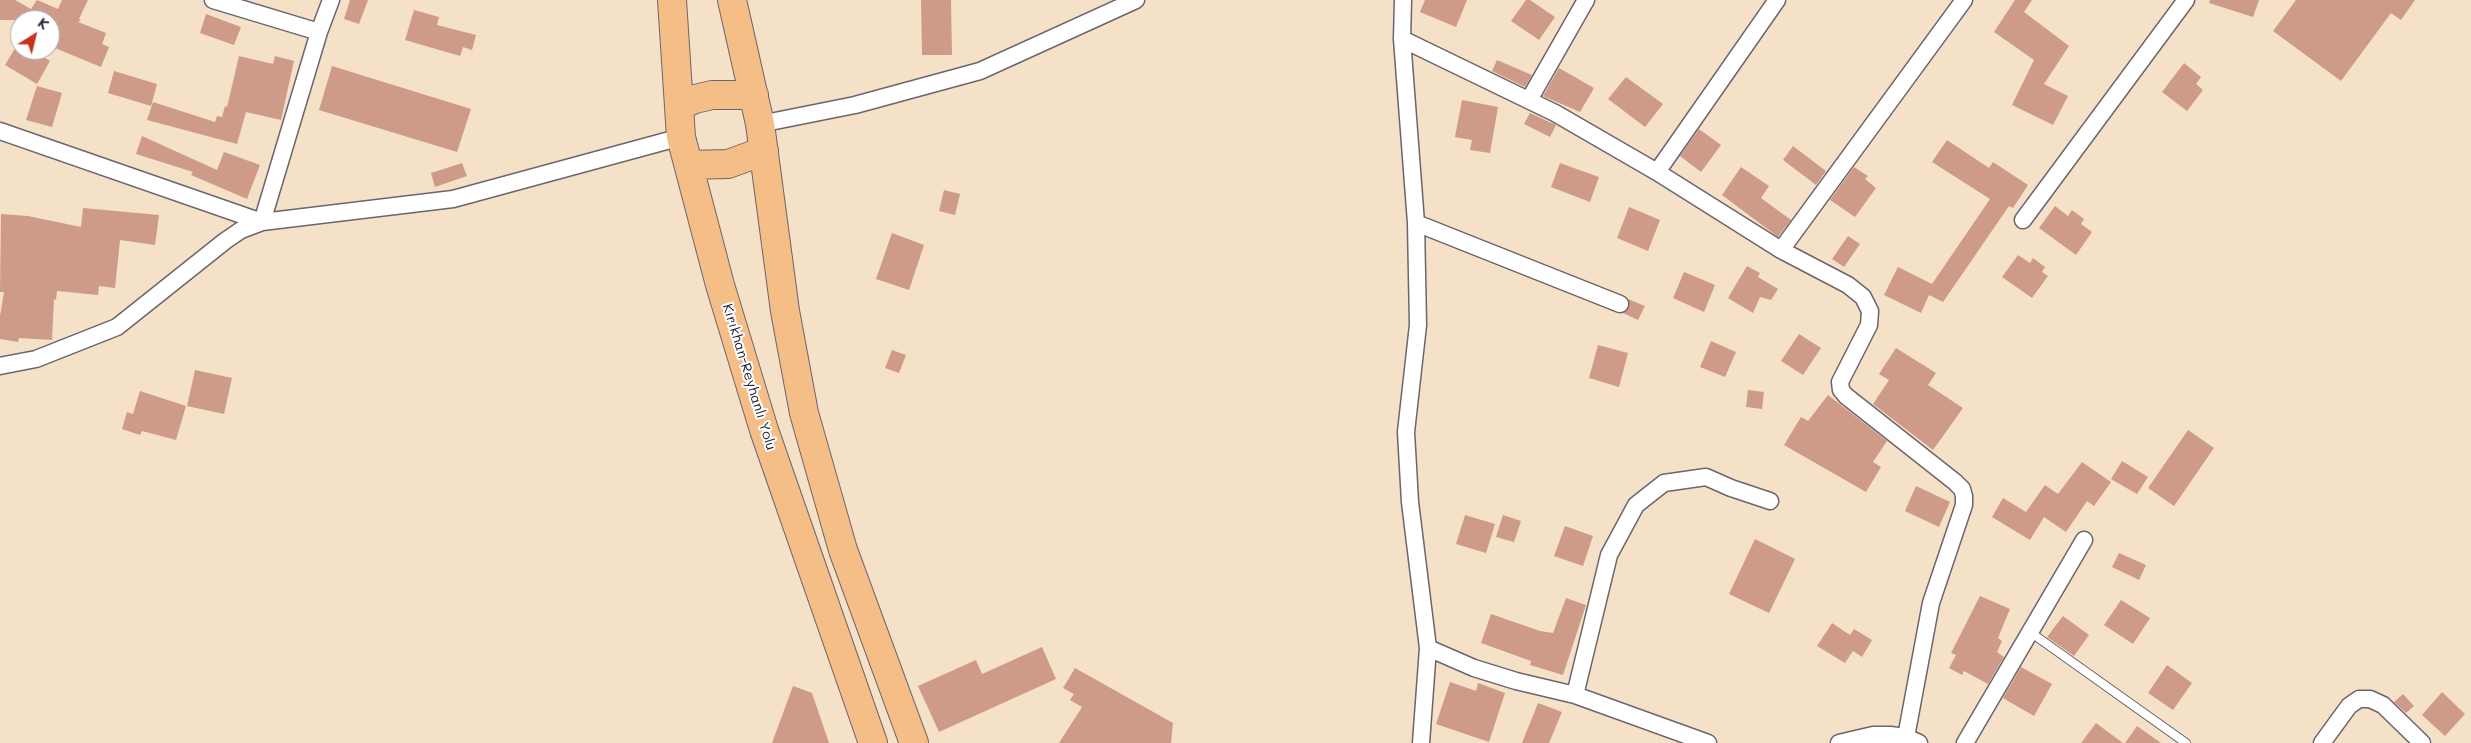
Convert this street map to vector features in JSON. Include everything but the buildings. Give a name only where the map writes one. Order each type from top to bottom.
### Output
[{"type":"highway","name":"Kırıkhan-Reyhanlı Yolu","points":[[672,0],[682,137],[720,285],[764,430],[873,743]]},
{"type":"highway","points":[[732,0],[760,124],[785,311],[808,431],[842,550],[917,742]]},
{"type":"highway","points":[[680,106],[695,99],[712,95],[754,95]]},
{"type":"highway","points":[[689,165],[728,164],[764,151]]},
{"type":"street","points":[[213,0],[319,32]]},
{"type":"street","points":[[262,222],[319,32],[331,0]]},
{"type":"street","points":[[760,124],[855,105],[980,72],[1136,0]]},
{"type":"street","points":[[1403,0],[1402,39],[1416,223],[1418,325],[1406,432],[1410,502],[1428,648],[1421,743]]},
{"type":"street","points":[[1529,100],[1586,0]]},
{"type":"street","points":[[1657,172],[1777,0]]},
{"type":"street","points":[[1781,250],[1964,0]]},
{"type":"street","points":[[2023,220],[2186,0]]},
{"type":"street","points":[[1402,39],[1529,100],[1657,172],[1781,250],[1863,296],[1870,311],[1869,325],[1840,382],[1842,390],[1846,396],[1955,482],[1962,489],[1964,505],[1931,603],[1912,740],[1874,735],[1839,743]]},
{"type":"street","points":[[0,131],[262,222]]},
{"type":"street","points":[[0,366],[36,359],[117,327],[225,241],[241,230],[262,222],[453,199],[682,137]]},
{"type":"street","points":[[1416,223],[1620,304]]},
{"type":"street","points":[[1575,695],[1609,555],[1636,505],[1664,484],[1706,477],[1731,488],[1770,501]]},
{"type":"street","points":[[1965,743],[2084,540]]},
{"type":"street","points":[[1428,648],[1474,668],[1516,681],[1575,695],[1708,743]]},
{"type":"street","points":[[2322,743],[2349,706],[2359,699],[2370,699],[2383,705],[2422,743]]},
{"type":"lane","points":[[2030,632],[2186,743]]}]
